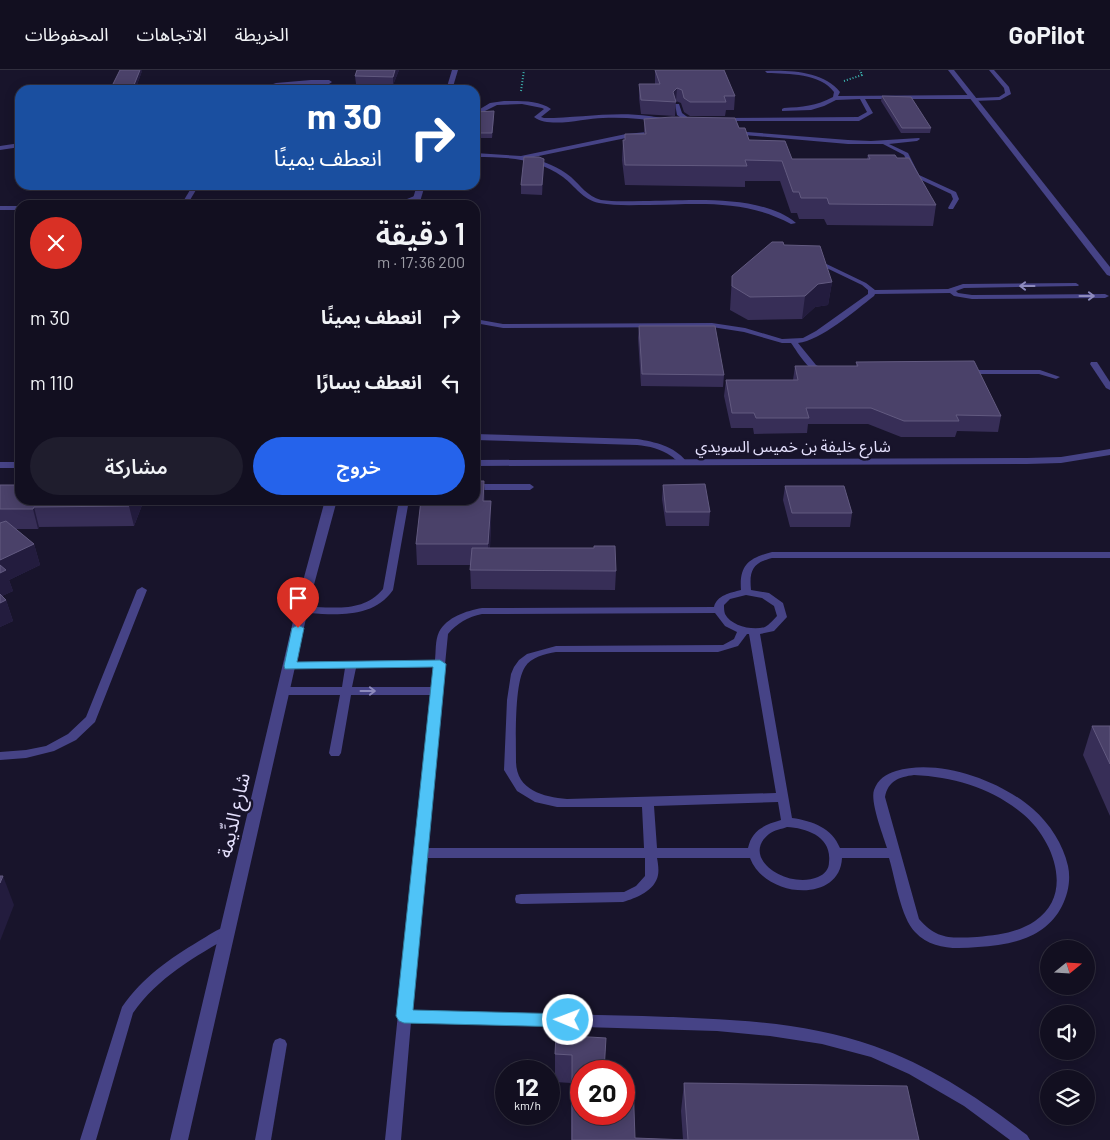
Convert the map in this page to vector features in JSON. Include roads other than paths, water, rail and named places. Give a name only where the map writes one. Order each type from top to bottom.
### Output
[{"type":"street","points":[[450,85],[454,70]]},
{"type":"street","points":[[951,70],[1110,273]]},
{"type":"street","points":[[417,200],[420,190]]},
{"type":"street","name":"شارع خليفة بن خميس السويدي","points":[[480,463],[1027,461],[1060,460],[1110,452]]},
{"type":"street","points":[[0,465],[15,465]]},
{"type":"street","name":"شارع الدِّيمة","points":[[178,1140],[302,610],[330,505]]},
{"type":"lane","points":[[835,98],[973,99],[1000,98],[1008,94],[1007,88],[991,70]]},
{"type":"lane","points":[[767,72],[792,73],[814,77],[835,88],[837,92],[835,98],[830,102],[811,108],[784,110]]},
{"type":"lane","points":[[278,85],[286,83],[329,82]]},
{"type":"lane","points":[[717,120],[859,118],[870,113],[862,98]]},
{"type":"lane","points":[[480,112],[492,104],[518,104],[546,106],[548,110],[537,117],[543,120],[572,120],[606,116],[698,120]]},
{"type":"lane","points":[[678,105],[679,114],[688,120]]},
{"type":"lane","points":[[520,158],[626,136],[664,132]]},
{"type":"lane","points":[[725,133],[883,143],[917,139]]},
{"type":"lane","points":[[883,143],[906,154],[917,176],[954,193],[956,200],[951,208]]},
{"type":"lane","points":[[0,148],[15,146]]},
{"type":"lane","points":[[480,155],[520,158],[553,168],[565,175],[582,194],[598,201],[738,205],[771,212],[793,224]]},
{"type":"lane","points":[[408,200],[418,196]]},
{"type":"lane","points":[[0,208],[15,208]]},
{"type":"lane","points":[[802,258],[830,266],[868,287],[872,292]]},
{"type":"lane","points":[[951,291],[952,288],[962,286],[1076,285]]},
{"type":"lane","points":[[872,292],[951,291],[956,295],[972,296],[1105,296]]},
{"type":"lane","points":[[480,322],[492,326],[712,325],[745,330],[776,340],[793,341],[813,337],[870,297],[872,292]]},
{"type":"lane","points":[[793,341],[813,367],[831,374]]},
{"type":"lane","points":[[1094,364],[1110,388]]},
{"type":"lane","points":[[956,372],[1040,372],[1056,378]]},
{"type":"lane","points":[[480,437],[637,442],[664,448],[682,461]]},
{"type":"lane","points":[[480,487],[530,487]]},
{"type":"lane","points":[[302,610],[362,608],[378,601],[384,596],[388,590],[403,505]]},
{"type":"lane","points":[[746,592],[744,574],[747,568],[758,558],[777,554],[1110,555]]},
{"type":"lane","points":[[0,756],[26,756],[46,751],[65,743],[81,732],[91,720],[142,590]]},
{"type":"lane","points":[[746,592],[765,595],[779,605],[782,617],[772,628],[749,631],[725,622],[720,616],[718,610],[723,599],[737,593],[746,592]]},
{"type":"lane","points":[[393,1140],[443,634],[449,625],[469,614],[482,611],[718,610]]},
{"type":"lane","points":[[749,631],[784,797],[787,822]]},
{"type":"lane","points":[[749,631],[739,641],[726,648],[718,649],[556,649],[534,654],[519,666],[515,673],[510,770],[515,781],[524,791],[538,798],[554,802],[648,802],[784,797]]},
{"type":"lane","points":[[290,666],[440,664]]},
{"type":"lane","points":[[335,753],[351,665]]},
{"type":"lane","points":[[284,691],[436,691]]},
{"type":"lane","points":[[903,772],[937,772],[976,782],[1000,793],[1022,807],[1041,824],[1054,843],[1062,864],[1064,884],[1058,903],[1046,920],[1027,933],[1003,941],[947,944],[932,939],[921,931],[913,921],[893,853],[879,796],[882,784],[893,775],[903,772]]},
{"type":"lane","points":[[521,899],[623,897],[637,893],[647,885],[652,875],[648,802]]},
{"type":"lane","points":[[787,822],[800,823],[824,834],[832,843],[836,853],[837,864],[832,874],[822,881],[808,886],[794,886],[779,882],[766,875],[757,864],[753,853],[754,842],[761,832],[772,825],[787,822]]},
{"type":"lane","points":[[420,853],[753,853]]},
{"type":"lane","points":[[836,853],[893,853]]},
{"type":"lane","points":[[88,1140],[127,1011],[135,998],[157,974],[227,931]]},
{"type":"lane","points":[[404,1016],[715,1025],[767,1029],[819,1038],[872,1052],[910,1067],[947,1086],[984,1110],[1022,1140]]},
{"type":"lane","points":[[263,1140],[280,1044]]}]
